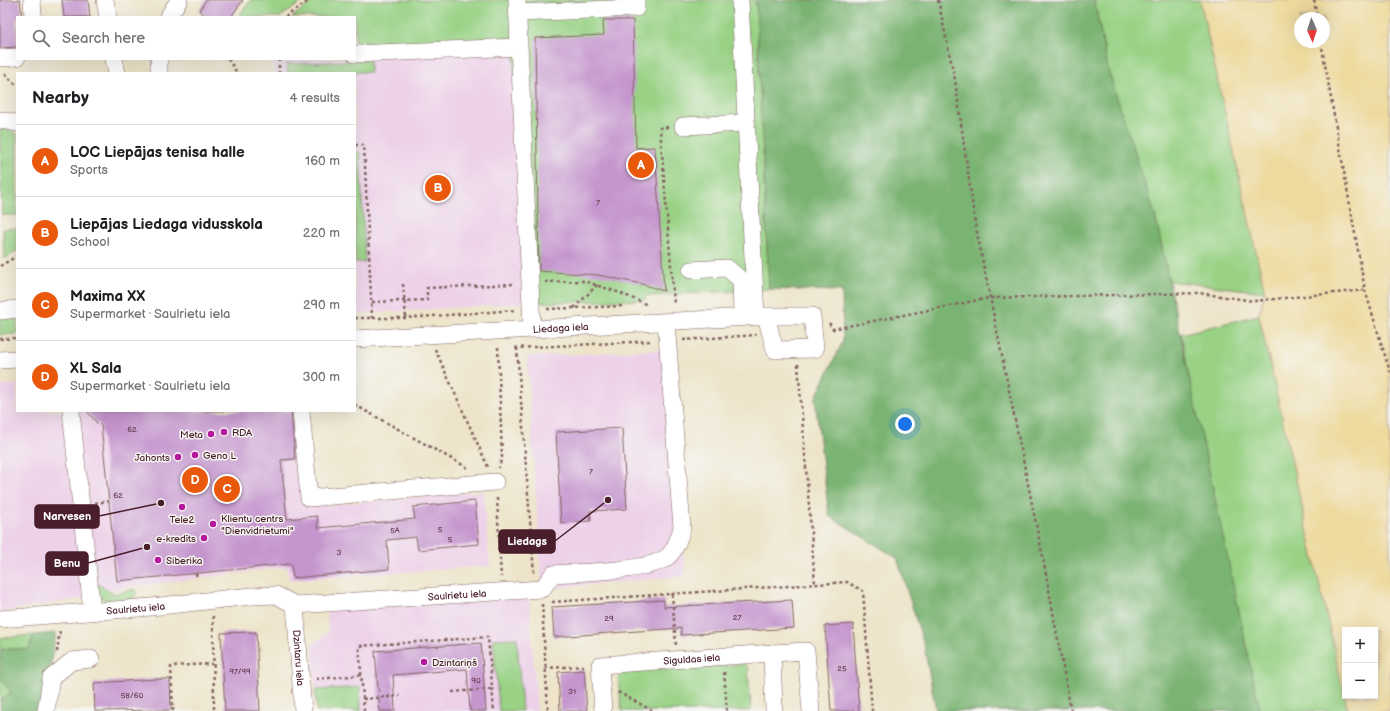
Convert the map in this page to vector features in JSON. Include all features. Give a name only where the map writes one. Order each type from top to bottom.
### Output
[{"type":"street","points":[[32,0],[33,16]]},
{"type":"street","points":[[105,0],[108,16]]},
{"type":"street","points":[[169,16],[179,0]]},
{"type":"street","points":[[532,328],[517,6],[636,8],[636,0]]},
{"type":"street","points":[[740,0],[755,317]]},
{"type":"street","points":[[356,54],[518,47]]},
{"type":"street","points":[[0,58],[16,57]]},
{"type":"street","points":[[114,60],[117,72]]},
{"type":"street","points":[[159,60],[159,72]]},
{"type":"street","points":[[0,120],[16,122]]},
{"type":"street","points":[[683,126],[746,123]]},
{"type":"street","points":[[690,270],[727,268],[741,280],[755,317]]},
{"type":"street","name":"Liedaga iela","points":[[356,338],[755,317],[812,316],[815,349],[775,350],[770,334],[755,317]]},
{"type":"street","name":"Saulrietu iela","points":[[0,619],[92,612],[252,596],[276,595],[295,605],[542,589],[553,574],[642,567],[666,558],[676,545],[682,528],[666,322]]},
{"type":"street","points":[[0,360],[16,359]]},
{"type":"street","points":[[71,412],[92,612]]},
{"type":"street","points":[[301,412],[309,498],[495,482]]},
{"type":"street","name":"Dzintaru iela","points":[[295,605],[303,711]]},
{"type":"street","name":"Siguldas iela","points":[[600,665],[806,651],[810,711]]},
{"type":"street","points":[[772,653],[774,711]]},
{"type":"street","points":[[46,711],[51,678],[72,661],[91,659]]},
{"type":"street","points":[[600,665],[603,711]]},
{"type":"path","points":[[286,16],[310,0]]},
{"type":"path","points":[[938,0],[955,80],[975,223],[989,298],[1044,563],[1071,711]]},
{"type":"path","points":[[1314,0],[1316,12]]},
{"type":"path","points":[[1322,48],[1365,290],[1390,372]]},
{"type":"path","points":[[229,60],[236,72]]},
{"type":"path","points":[[279,60],[279,72]]},
{"type":"path","points":[[0,69],[16,85]]},
{"type":"path","points":[[674,304],[660,128],[683,126]]},
{"type":"path","points":[[356,145],[364,145],[372,318]]},
{"type":"path","points":[[0,266],[16,257]]},
{"type":"path","points":[[403,284],[406,318]]},
{"type":"path","points":[[573,308],[597,285]]},
{"type":"path","points":[[372,302],[427,300],[427,288]]},
{"type":"path","points":[[825,318],[833,329],[989,298],[1199,293],[1254,301],[1365,290]]},
{"type":"path","points":[[356,318],[406,318],[531,309]]},
{"type":"path","points":[[535,581],[517,348],[770,334]]},
{"type":"path","points":[[0,339],[16,338]]},
{"type":"path","points":[[495,482],[502,457],[498,345]]},
{"type":"path","points":[[435,348],[495,482]]},
{"type":"path","points":[[797,350],[815,584]]},
{"type":"path","points":[[356,406],[495,482]]},
{"type":"path","points":[[497,504],[501,584]]},
{"type":"path","points":[[196,573],[197,579]]},
{"type":"path","points":[[548,711],[542,602],[847,582],[863,591],[872,711]]},
{"type":"path","points":[[672,594],[677,660]]},
{"type":"path","points":[[213,614],[212,664],[214,711]]},
{"type":"path","points":[[364,711],[360,646],[488,637],[494,711]]},
{"type":"path","points":[[723,657],[727,711]]},
{"type":"path","points":[[172,711],[171,666],[212,664]]},
{"type":"path","points":[[545,668],[600,665]]},
{"type":"path","points":[[312,680],[362,675]]},
{"type":"path","points":[[601,682],[653,711]]},
{"type":"path","points":[[452,692],[492,689]]},
{"type":"path","points":[[363,699],[400,696]]},
{"type":"shaded area","points":[[315,0],[512,0],[526,303],[356,314],[356,72],[274,72],[273,60],[356,60],[356,16],[293,16]]},
{"type":"shaded area","points":[[668,349],[685,576],[542,589],[527,357]]},
{"type":"shaded area","points":[[16,384],[16,412],[300,412],[309,507],[483,491],[490,566],[289,580],[287,567],[120,588],[85,598],[0,612],[0,386]]},
{"type":"shaded area","name":"Dzintariņš","points":[[529,598],[537,711],[317,711],[312,645],[328,632],[327,609]]},
{"type":"green space","points":[[251,0],[305,0],[281,16],[239,16]]},
{"type":"green space","points":[[315,0],[756,0],[769,289],[645,296],[645,300],[526,303],[513,40],[356,46],[356,16],[293,16]]},
{"type":"green space","points":[[756,0],[1094,0],[1109,73],[1155,215],[1260,711],[936,711],[924,645],[897,558],[829,516],[815,399],[843,341],[842,291],[769,289]]},
{"type":"green space","points":[[1094,0],[1200,0],[1265,292],[1169,281],[1155,215],[1109,73]]},
{"type":"green space","points":[[370,60],[370,72],[288,72],[287,64]]},
{"type":"green space","points":[[0,126],[16,134],[16,215],[2,215]]},
{"type":"green space","points":[[356,152],[360,152],[365,262],[356,262]]},
{"type":"green space","points":[[16,228],[16,252],[4,259],[3,229]]},
{"type":"green space","points":[[10,314],[16,319],[16,334],[0,335],[0,315]]},
{"type":"green space","points":[[1259,315],[1342,684],[1342,699],[1345,699],[1348,711],[1176,711],[1186,358],[1181,334]]},
{"type":"green space","points":[[96,583],[115,594],[135,589],[136,594],[132,599],[113,601],[104,600],[97,591]]},
{"type":"green space","points":[[56,633],[42,711],[1,711],[0,701],[11,692],[0,677],[0,651],[3,649],[29,649],[34,635]]},
{"type":"green space","points":[[34,635],[29,649],[3,649],[0,651],[0,638]]},
{"type":"green space","points":[[517,638],[522,711],[499,711],[493,639]]},
{"type":"green space","points":[[745,664],[748,668],[751,711],[622,711],[618,678],[625,671]]},
{"type":"green space","points":[[0,677],[11,692],[0,701]]},
{"type":"green space","points":[[360,687],[361,711],[317,711],[315,690]]},
{"type":"sand","points":[[1200,0],[1390,0],[1390,711],[1348,711],[1345,699],[1378,699],[1378,627],[1342,627],[1342,684],[1259,315],[1265,292]]},
{"type":"building","points":[[0,0],[20,0],[22,16],[16,16],[16,47],[0,48]]},
{"type":"building","points":[[62,0],[88,0],[90,16],[64,16]]},
{"type":"building","points":[[206,0],[243,0],[232,16],[206,16],[199,11]]},
{"type":"building","points":[[603,20],[633,20],[636,148],[655,147],[664,291],[642,284],[598,275],[539,271],[535,38],[604,35]]},
{"type":"building","points":[[88,412],[291,412],[295,459],[281,460],[287,519],[317,516],[318,528],[415,519],[413,507],[475,501],[479,544],[418,550],[416,537],[387,540],[389,569],[293,578],[291,564],[117,581],[101,425],[96,422]]},
{"type":"building","points":[[622,428],[627,509],[590,511],[591,521],[561,523],[556,432]]},
{"type":"building","points":[[664,600],[664,607],[792,600],[794,628],[681,635],[681,628],[554,637],[552,607]]},
{"type":"building","points":[[853,624],[859,711],[831,711],[825,626]]},
{"type":"building","points":[[256,632],[260,711],[225,711],[221,633]]},
{"type":"building","points":[[481,643],[486,711],[470,711],[467,669],[393,675],[395,711],[380,711],[375,651]]},
{"type":"building","points":[[584,670],[587,711],[560,711],[558,672]]},
{"type":"building","points":[[170,679],[171,710],[95,711],[94,683]]},
{"type":"place","name":"LOC Liepājas tenisa halle","points":[[641,165]]},
{"type":"place","name":"Liepājas Liedaga vidusskola","points":[[438,188]]},
{"type":"place","name":"RDA","points":[[224,432]]},
{"type":"place","name":"Meta","points":[[211,434]]},
{"type":"place","name":"Geno L","points":[[195,455]]},
{"type":"place","name":"Jahonts","points":[[178,457]]},
{"type":"place","name":"XL Sala","points":[[195,480]]},
{"type":"place","name":"Maxima XX","points":[[227,489]]},
{"type":"place","name":"Liedags","points":[[608,500]]},
{"type":"place","name":"Narvesen","points":[[161,503]]},
{"type":"place","name":"Tele2","points":[[182,507]]},
{"type":"place","name":"Klientu centrs \"Dienvidrietumi\"","points":[[213,524]]},
{"type":"place","name":"e-kredīts","points":[[204,538]]},
{"type":"place","name":"Benu","points":[[147,547]]},
{"type":"place","name":"Siberika","points":[[158,560]]},
{"type":"place","name":"Dzintariņš","points":[[424,662]]}]
